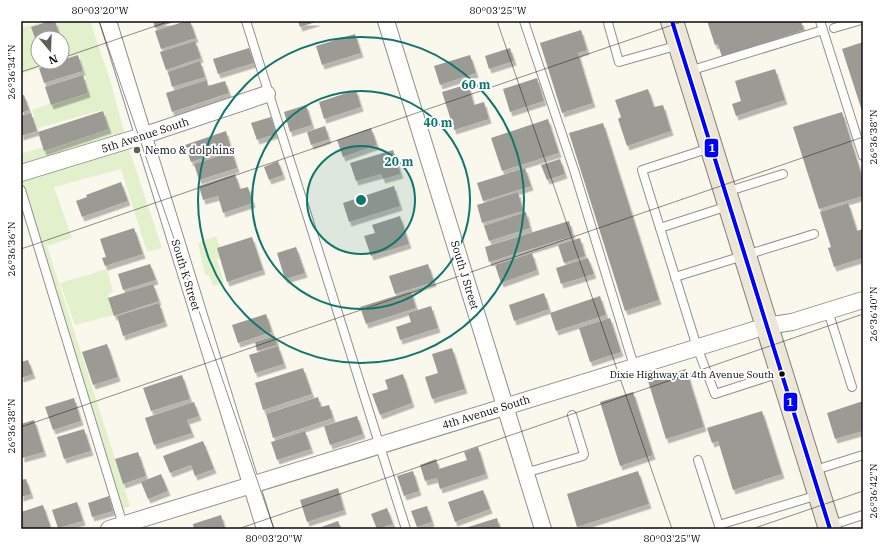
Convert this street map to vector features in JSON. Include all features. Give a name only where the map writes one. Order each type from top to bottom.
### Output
[{"type":"main road","points":[[672,21],[829,528]]},
{"type":"street","name":"South K Street","points":[[108,21],[265,529]]},
{"type":"street","name":"South J Street","points":[[386,21],[543,529]]},
{"type":"street","name":"5th Avenue South","points":[[21,173],[143,136],[267,94]]},
{"type":"street","name":"4th Avenue South","points":[[116,527],[634,366],[766,326],[792,322],[863,300]]},
{"type":"lane","points":[[246,21],[267,94],[406,529]]},
{"type":"lane","points":[[524,21],[572,164],[634,366]]},
{"type":"lane","points":[[820,21],[863,156]]},
{"type":"lane","points":[[834,28],[858,21]]},
{"type":"lane","points":[[608,23],[619,62],[680,45]]},
{"type":"lane","points":[[688,71],[823,30]]},
{"type":"lane","points":[[711,148],[642,170],[675,277],[697,347],[715,394],[781,373]]},
{"type":"lane","points":[[660,228],[783,174]]},
{"type":"lane","points":[[21,190],[116,527]]},
{"type":"lane","points":[[675,277],[814,234]]},
{"type":"lane","points":[[828,311],[852,387]]},
{"type":"lane","points":[[525,473],[583,456],[584,454],[572,415]]},
{"type":"lane","points":[[812,472],[863,455]]},
{"type":"lane","points":[[698,460],[720,527],[819,495]]},
{"type":"lane","points":[[829,528],[863,515]]},
{"type":"green space","points":[[46,21],[90,21],[111,83],[127,143],[162,248],[147,252],[121,169],[54,187],[72,238],[47,246],[130,506],[115,511],[21,207],[21,154],[109,127],[103,110],[38,128],[32,110],[89,89],[79,54],[70,57],[70,30],[30,30],[30,70],[33,70],[21,74],[21,28]]},
{"type":"green space","points":[[216,236],[223,256],[217,260],[224,282],[213,286],[210,277],[205,274],[198,243]]},
{"type":"green space","points":[[107,269],[113,291],[108,295],[114,315],[75,325],[60,283]]},
{"type":"building","points":[[50,21],[55,21],[58,30],[32,30],[31,27]]},
{"type":"building","points":[[153,21],[177,21],[155,28]]},
{"type":"building","points":[[190,21],[196,38],[161,49],[155,31]]},
{"type":"building","points":[[298,21],[319,21],[300,27]]},
{"type":"building","points":[[707,21],[801,21],[804,30],[722,57],[718,44],[715,45]]},
{"type":"building","points":[[581,30],[587,50],[578,53],[593,103],[562,113],[540,43]]},
{"type":"building","points":[[355,34],[361,53],[322,65],[316,46]]},
{"type":"building","points":[[195,41],[201,58],[166,70],[160,52]]},
{"type":"building","points":[[863,42],[863,114],[842,49]]},
{"type":"building","points":[[249,48],[254,63],[218,74],[213,59]]},
{"type":"building","points":[[510,48],[514,61],[489,69],[485,56]]},
{"type":"building","points":[[78,55],[83,71],[44,83],[40,70],[70,70],[70,58]]},
{"type":"building","points":[[470,55],[476,73],[440,85],[434,66]]},
{"type":"building","points":[[200,61],[205,77],[172,87],[168,72]]},
{"type":"building","points":[[775,69],[785,100],[736,116],[732,104],[741,101],[735,81]]},
{"type":"building","points":[[83,75],[88,93],[51,105],[45,87]]},
{"type":"building","points":[[537,78],[544,101],[510,112],[503,89]]},
{"type":"building","points":[[207,80],[208,86],[225,81],[229,93],[172,112],[166,93]]},
{"type":"building","points":[[468,84],[474,105],[484,102],[489,119],[454,130],[442,92]]},
{"type":"building","points":[[648,89],[654,107],[663,105],[671,131],[627,146],[618,119],[621,117],[615,100]]},
{"type":"building","points":[[356,90],[361,107],[324,119],[319,102]]},
{"type":"building","points":[[24,95],[29,110],[21,113],[21,96]]},
{"type":"building","points":[[306,105],[312,125],[290,132],[284,112]]},
{"type":"building","points":[[103,111],[109,129],[44,151],[38,132]]},
{"type":"building","points":[[842,112],[863,180],[863,196],[819,209],[793,127]]},
{"type":"building","points":[[31,113],[37,131],[21,136],[21,116]]},
{"type":"building","points":[[271,117],[276,134],[257,140],[251,123]]},
{"type":"building","points":[[548,119],[559,153],[502,171],[491,138]]},
{"type":"building","points":[[603,123],[659,300],[625,311],[569,133]]},
{"type":"building","points":[[325,126],[329,139],[311,145],[307,132]]},
{"type":"building","points":[[371,128],[377,145],[343,157],[337,140]]},
{"type":"building","points":[[226,131],[231,149],[191,162],[185,145]]},
{"type":"building","points":[[393,150],[401,174],[383,179],[381,174],[356,181],[350,163]]},
{"type":"building","points":[[232,152],[237,168],[199,180],[194,164]]},
{"type":"building","points":[[560,159],[565,174],[547,180],[541,165]]},
{"type":"building","points":[[278,161],[283,175],[269,180],[264,167]]},
{"type":"building","points":[[525,168],[531,186],[483,201],[477,183]]},
{"type":"building","points":[[235,174],[240,189],[248,187],[253,203],[223,213],[218,196],[203,200],[199,186]]},
{"type":"building","points":[[121,182],[128,201],[82,217],[76,201],[87,197],[86,195]]},
{"type":"building","points":[[394,186],[400,206],[349,222],[343,203]]},
{"type":"building","points":[[518,192],[523,211],[482,223],[477,205]]},
{"type":"building","points":[[848,203],[857,231],[863,229],[863,258],[834,267],[828,248],[831,247],[820,212]]},
{"type":"building","points":[[526,212],[530,228],[489,241],[484,226]]},
{"type":"building","points":[[400,216],[409,244],[371,256],[364,236],[375,233],[372,225]]},
{"type":"building","points":[[569,221],[573,236],[489,262],[485,247]]},
{"type":"building","points":[[134,228],[143,254],[105,266],[102,258],[106,257],[100,239]]},
{"type":"building","points":[[252,237],[263,270],[227,282],[217,248]]},
{"type":"building","points":[[580,238],[585,256],[564,263],[558,245]]},
{"type":"building","points":[[296,247],[305,273],[285,279],[277,253]]},
{"type":"building","points":[[532,253],[537,270],[501,283],[495,265]]},
{"type":"building","points":[[588,258],[594,274],[561,284],[556,268]]},
{"type":"building","points":[[150,264],[156,280],[123,290],[118,274]]},
{"type":"building","points":[[428,264],[434,282],[395,294],[389,276]]},
{"type":"building","points":[[153,284],[159,301],[114,316],[108,298]]},
{"type":"building","points":[[411,291],[416,308],[366,324],[360,307]]},
{"type":"building","points":[[544,293],[549,309],[514,321],[509,305]]},
{"type":"building","points":[[600,296],[606,315],[556,331],[550,313]]},
{"type":"building","points":[[159,303],[165,322],[123,336],[117,316]]},
{"type":"building","points":[[431,306],[438,328],[400,340],[396,327],[411,322],[408,313]]},
{"type":"building","points":[[266,314],[272,332],[238,343],[232,325]]},
{"type":"building","points":[[610,318],[621,352],[590,362],[579,328]]},
{"type":"building","points":[[275,336],[277,345],[257,351],[255,342]]},
{"type":"building","points":[[107,344],[118,377],[93,385],[82,352]]},
{"type":"building","points":[[278,346],[284,364],[255,373],[249,355]]},
{"type":"building","points":[[452,348],[465,389],[432,399],[425,377],[438,373],[432,354]]},
{"type":"building","points":[[28,360],[33,374],[21,378],[21,362]]},
{"type":"building","points":[[303,368],[312,394],[263,410],[255,383]]},
{"type":"building","points":[[686,369],[704,427],[666,439],[648,381]]},
{"type":"building","points":[[403,374],[412,403],[380,415],[372,394],[388,389],[385,380]]},
{"type":"building","points":[[182,375],[190,399],[151,411],[143,388]]},
{"type":"building","points":[[633,392],[653,455],[620,466],[600,402]]},
{"type":"building","points":[[318,397],[321,407],[329,405],[333,418],[273,438],[266,414]]},
{"type":"building","points":[[74,398],[81,421],[53,430],[45,407]]},
{"type":"building","points":[[863,401],[863,431],[835,439],[827,413]]},
{"type":"building","points":[[194,402],[199,416],[187,420],[192,433],[154,445],[145,418]]},
{"type":"building","points":[[762,411],[782,474],[733,490],[718,441],[712,443],[707,428]]},
{"type":"building","points":[[357,416],[363,434],[330,445],[324,426]]},
{"type":"building","points":[[34,420],[44,452],[22,458],[21,424]]},
{"type":"building","points":[[84,429],[91,451],[64,459],[57,437]]},
{"type":"building","points":[[305,431],[311,449],[277,460],[271,442]]},
{"type":"building","points":[[203,441],[214,469],[195,476],[191,465],[170,473],[163,456]]},
{"type":"building","points":[[478,447],[486,474],[440,489],[437,478],[425,481],[420,465],[436,459],[439,469],[467,460],[464,452]]},
{"type":"building","points":[[138,452],[146,476],[123,484],[115,459]]},
{"type":"building","points":[[413,471],[419,491],[404,496],[397,476]]},
{"type":"building","points":[[638,471],[649,504],[577,527],[567,494]]},
{"type":"building","points":[[161,474],[168,491],[148,499],[141,482]]},
{"type":"building","points":[[26,479],[31,494],[21,497],[21,480]]},
{"type":"building","points":[[338,488],[344,510],[307,522],[300,500]]},
{"type":"building","points":[[483,490],[490,509],[455,522],[448,502]]},
{"type":"building","points":[[109,496],[113,511],[92,517],[88,503]]},
{"type":"building","points":[[77,502],[83,521],[58,528],[52,510]]},
{"type":"building","points":[[43,505],[51,529],[22,529],[21,512]]},
{"type":"building","points":[[427,506],[432,522],[417,527],[411,511]]},
{"type":"building","points":[[387,508],[393,524],[377,529],[371,514]]},
{"type":"building","points":[[221,515],[225,529],[194,529],[193,524]]},
{"type":"building","points":[[497,518],[500,529],[462,529]]},
{"type":"building","points":[[338,521],[341,529],[316,529]]},
{"type":"transit line","name":"1","points":[[672,21],[830,529]]},
{"type":"place","name":"Nemo & dolphins","points":[[137,150]]},
{"type":"place","name":"Dixie Highway at 4th Avenue South","points":[[782,374]]}]
